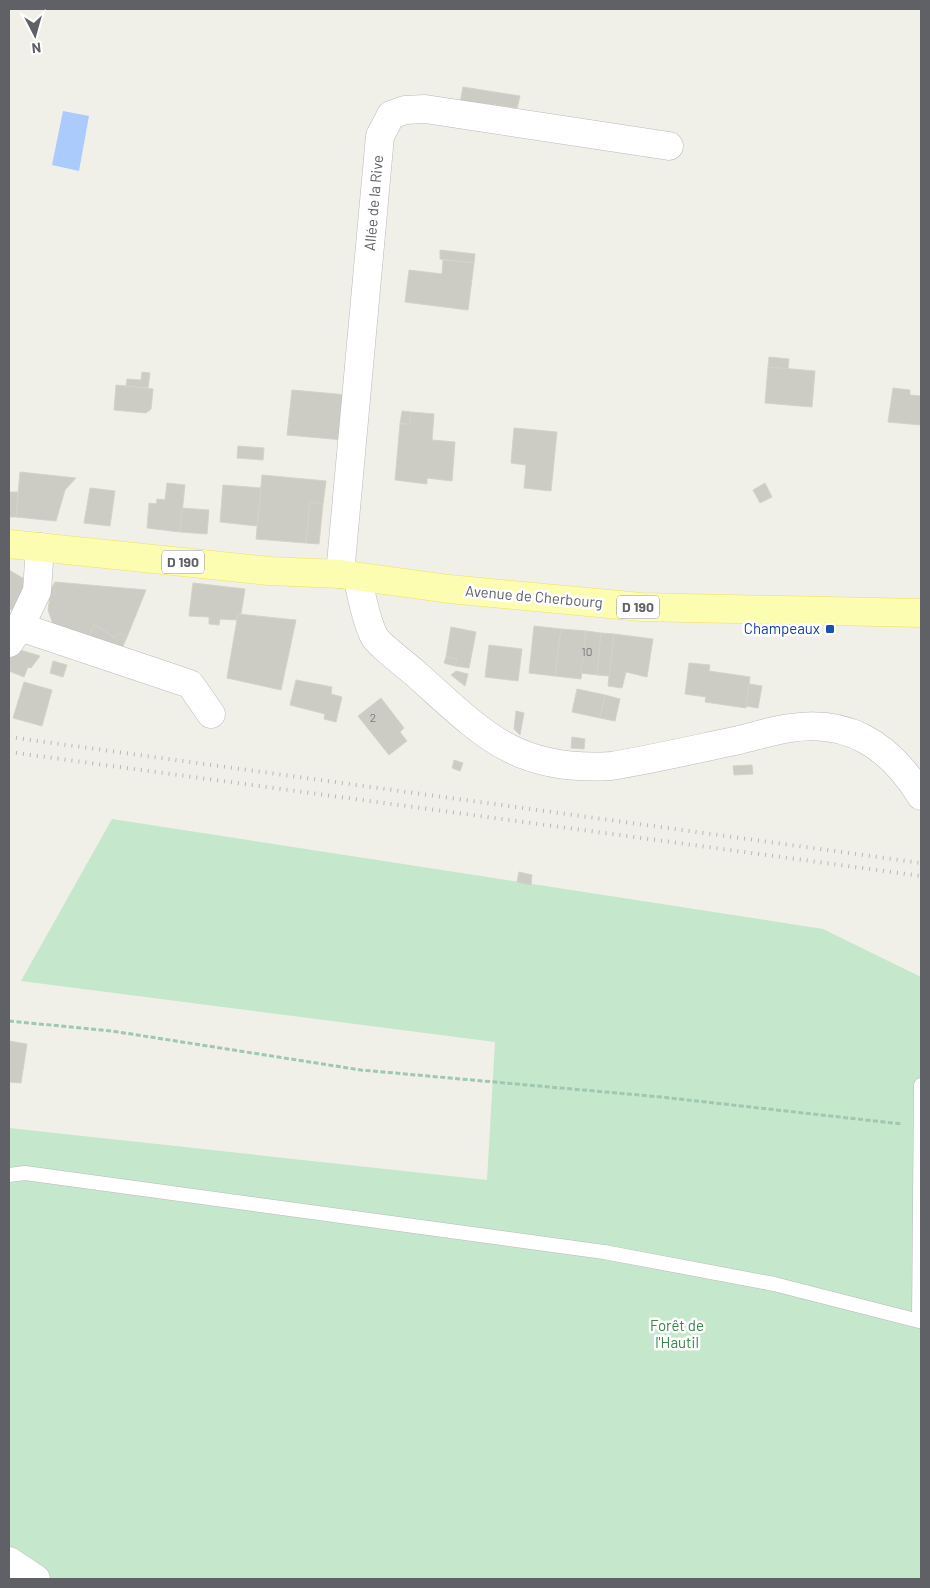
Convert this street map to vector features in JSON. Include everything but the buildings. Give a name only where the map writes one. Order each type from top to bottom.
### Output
[{"type":"main road","name":"D 190","points":[[9,544],[269,571],[348,576]]},
{"type":"main road","name":"Avenue de Cherbourg","points":[[348,576],[448,589],[641,607],[921,613]]},
{"type":"street","name":"Allée de la Rive","points":[[348,576],[380,136],[392,115],[405,110],[425,109],[669,146]]},
{"type":"street","points":[[40,547],[37,591],[15,635],[190,684],[211,714]]},
{"type":"street","points":[[348,576],[374,637],[486,736],[508,749],[550,762],[592,767],[630,763],[792,728],[836,728],[854,733],[880,748],[921,796]]},
{"type":"street","points":[[9,1561],[36,1579]]},
{"type":"lane","points":[[9,1171],[604,1252],[774,1284],[919,1321],[921,1085]]},
{"type":"lane","points":[[9,1175],[25,1173]]},
{"type":"path","points":[[9,1021],[112,1031],[362,1070],[661,1097],[921,1126]]},
{"type":"green space","name":"Forêt de l'Hautil","points":[[112,819],[823,929],[921,977],[921,1579],[9,1579],[9,1128],[487,1180],[495,1042],[21,981]]},
{"type":"water","points":[[63,111],[89,116],[79,171],[52,165]]},
{"type":"railway","points":[[9,737],[921,863]]},
{"type":"railway","points":[[9,752],[921,876]]},
{"type":"place","name":"Champeaux","points":[[830,629]]}]
